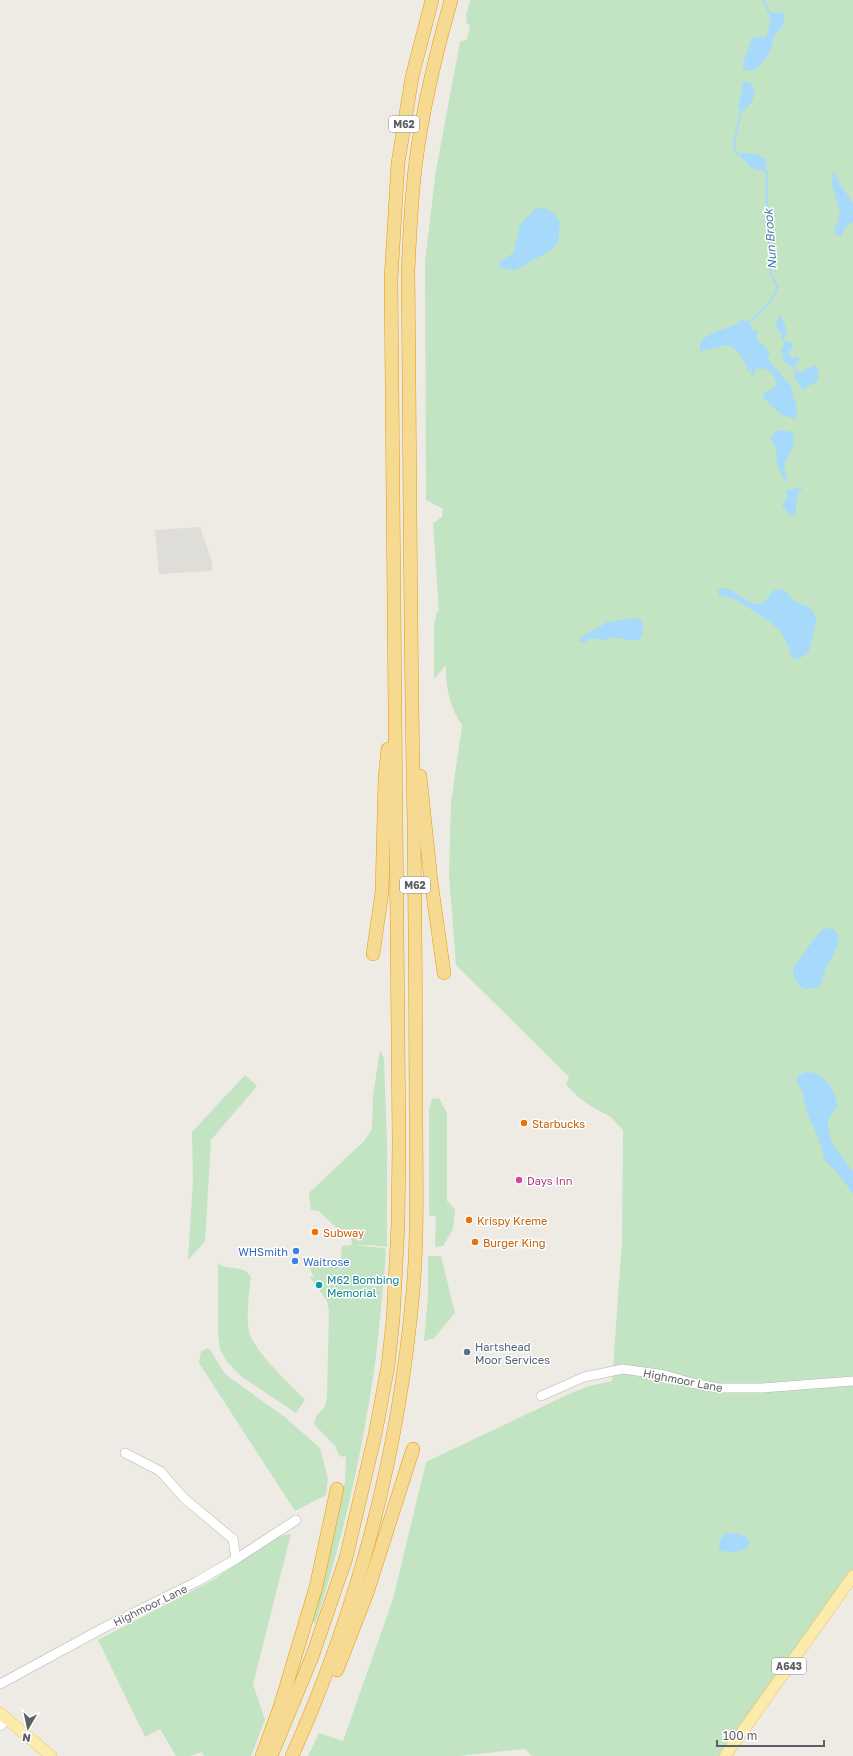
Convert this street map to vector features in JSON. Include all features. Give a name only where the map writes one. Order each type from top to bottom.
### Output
[{"type":"highway","name":"M62","points":[[272,1756],[312,1657],[346,1558],[375,1435],[388,1366],[398,1225],[398,973],[391,279],[398,163],[412,77],[432,0]]},
{"type":"highway","name":"M62","points":[[292,1756],[335,1650],[362,1568],[376,1518],[399,1402],[414,1285],[416,1223],[416,963],[408,271],[416,162],[422,122],[432,71],[452,0]]},
{"type":"highway","points":[[373,954],[382,892],[385,777],[395,688]]},
{"type":"highway","points":[[412,696],[431,881],[444,973]]},
{"type":"highway","points":[[304,1728],[332,1682],[350,1638],[367,1593],[413,1449]]},
{"type":"highway","points":[[262,1756],[280,1707],[316,1587],[337,1489]]},
{"type":"main road","name":"A643","points":[[725,1756],[853,1576]]},
{"type":"main road","points":[[3,1719],[51,1756]]},
{"type":"street","name":"Highmoor Lane","points":[[541,1396],[584,1377],[623,1370],[665,1375],[692,1383],[718,1388],[762,1388],[853,1381]]},
{"type":"street","points":[[125,1454],[160,1471],[186,1498],[233,1539],[236,1559]]},
{"type":"street","name":"Highmoor Lane","points":[[0,1684],[105,1627],[196,1582],[236,1559],[296,1520]]},
{"type":"shaded area","points":[[200,527],[212,562],[212,571],[159,574],[155,530]]},
{"type":"green space","points":[[470,0],[853,0],[853,1576],[725,1756],[532,1756],[525,1749],[459,1756],[308,1756],[319,1733],[343,1741],[393,1599],[426,1462],[569,1394],[589,1386],[612,1381],[622,1241],[623,1130],[611,1117],[591,1106],[575,1094],[566,1084],[569,1077],[456,965],[449,875],[451,803],[462,725],[451,704],[447,689],[446,665],[434,679],[434,625],[437,612],[439,612],[433,523],[442,517],[443,509],[426,500],[425,261],[436,170],[460,42],[467,39],[470,25],[467,24],[466,16]]},
{"type":"green space","points":[[380,1050],[384,1058],[387,1143],[387,1247],[370,1245],[352,1246],[351,1236],[345,1236],[319,1211],[311,1210],[309,1193],[365,1140],[372,1129],[373,1096]]},
{"type":"green space","points":[[245,1075],[257,1086],[211,1140],[205,1241],[188,1260],[193,1181],[192,1132]]},
{"type":"green space","points":[[439,1098],[447,1113],[447,1201],[455,1209],[453,1229],[443,1246],[435,1247],[436,1217],[429,1215],[429,1110],[432,1099]]},
{"type":"green space","points":[[351,1245],[385,1248],[386,1253],[376,1356],[359,1458],[335,1559],[315,1625],[313,1621],[337,1508],[345,1482],[346,1455],[342,1457],[339,1455],[335,1446],[314,1424],[316,1417],[325,1406],[327,1397],[329,1312],[327,1301],[310,1277],[314,1276],[310,1270],[309,1264],[330,1262],[330,1260],[341,1260],[342,1246]]},
{"type":"green space","points":[[428,1256],[441,1256],[455,1313],[434,1338],[424,1341],[428,1297]]},
{"type":"green space","points":[[218,1263],[222,1266],[241,1269],[248,1273],[251,1278],[248,1311],[249,1331],[257,1348],[305,1400],[296,1413],[242,1377],[227,1362],[220,1349],[218,1334]]},
{"type":"green space","points":[[209,1348],[225,1374],[286,1418],[320,1448],[328,1479],[326,1495],[295,1511],[199,1363],[201,1351]]},
{"type":"green space","points":[[291,1534],[253,1684],[265,1720],[251,1756],[204,1756],[202,1752],[190,1756],[176,1756],[160,1729],[145,1737],[98,1640],[211,1581],[279,1536]]},
{"type":"water","points":[[769,12],[784,13],[784,23],[779,31],[774,35],[770,51],[762,63],[754,71],[745,70],[743,68],[743,64],[752,37],[766,37],[770,24]]},
{"type":"water","points":[[746,81],[751,83],[754,94],[752,102],[744,111],[741,111],[738,108],[743,82]]},
{"type":"water","points":[[743,153],[758,155],[766,159],[766,168],[762,171],[751,168],[739,155]]},
{"type":"water","points":[[833,173],[836,174],[838,181],[853,203],[853,222],[844,229],[842,236],[835,235],[834,233],[840,212],[832,185]]},
{"type":"water","points":[[536,208],[547,209],[555,214],[560,223],[558,242],[553,249],[515,270],[500,268],[498,263],[513,253],[520,225]]},
{"type":"water","points":[[780,314],[786,330],[786,336],[782,337],[776,327]]},
{"type":"water","points":[[741,320],[748,323],[753,330],[759,331],[756,338],[770,354],[767,358],[791,386],[797,409],[796,419],[782,415],[764,399],[764,392],[770,391],[776,385],[776,381],[770,372],[759,369],[755,370],[753,377],[751,376],[751,370],[748,371],[738,351],[731,346],[727,345],[700,352],[700,343],[710,334],[732,326]]},
{"type":"water","points":[[786,342],[791,342],[793,344],[793,347],[788,353],[792,358],[798,356],[799,362],[792,366],[785,362],[782,355],[781,349]]},
{"type":"water","points":[[814,365],[818,368],[818,381],[801,390],[801,387],[797,382],[798,380],[793,377],[797,372],[801,373],[805,369],[809,369]]},
{"type":"water","points":[[778,430],[795,433],[793,437],[794,445],[784,465],[787,481],[785,482],[777,464],[776,448],[771,440],[773,433]]},
{"type":"water","points":[[801,487],[803,488],[797,494],[796,513],[789,515],[782,505],[787,497],[786,491]]},
{"type":"water","points":[[722,588],[726,588],[752,603],[758,604],[765,601],[775,590],[782,589],[795,601],[810,607],[816,617],[816,623],[809,652],[798,660],[791,657],[789,648],[781,632],[769,621],[734,599],[719,595],[717,591]]},
{"type":"water","points":[[634,618],[641,620],[643,625],[639,641],[609,637],[609,640],[590,638],[584,643],[579,641],[582,637],[606,622]]},
{"type":"water","points":[[825,928],[835,930],[838,935],[838,945],[825,970],[820,985],[814,988],[803,989],[795,980],[793,968],[820,931]]},
{"type":"water","points":[[808,1072],[817,1074],[821,1077],[834,1092],[836,1097],[837,1106],[828,1121],[829,1133],[834,1147],[853,1171],[853,1194],[836,1171],[825,1161],[818,1137],[807,1113],[802,1091],[797,1082],[798,1075]]},
{"type":"water","points":[[727,1533],[741,1534],[744,1536],[748,1540],[749,1544],[746,1549],[735,1552],[720,1551],[720,1541]]},
{"type":"waterway","name":"Nun Brook","points":[[763,0],[769,12]]},
{"type":"waterway","name":"Nun Brook","points":[[739,155],[735,151],[734,144],[741,111]]},
{"type":"waterway","name":"Nun Brook","points":[[749,322],[765,308],[776,292],[777,286],[771,273],[767,174],[765,169]]},
{"type":"waterway","points":[[783,337],[785,343]]},
{"type":"waterway","points":[[794,366],[797,372]]},
{"type":"place","name":"Starbucks","points":[[524,1123]]},
{"type":"place","name":"Days Inn","points":[[519,1180]]},
{"type":"place","name":"Krispy Kreme","points":[[469,1220]]},
{"type":"place","name":"Subway","points":[[315,1232]]},
{"type":"place","name":"Burger King","points":[[475,1242]]},
{"type":"place","name":"WHSmith","points":[[296,1251]]},
{"type":"place","name":"Waitrose","points":[[295,1261]]},
{"type":"place","name":"M62 Bombing Memorial","points":[[319,1285]]},
{"type":"place","name":"Hartshead Moor Services","points":[[467,1352]]}]
